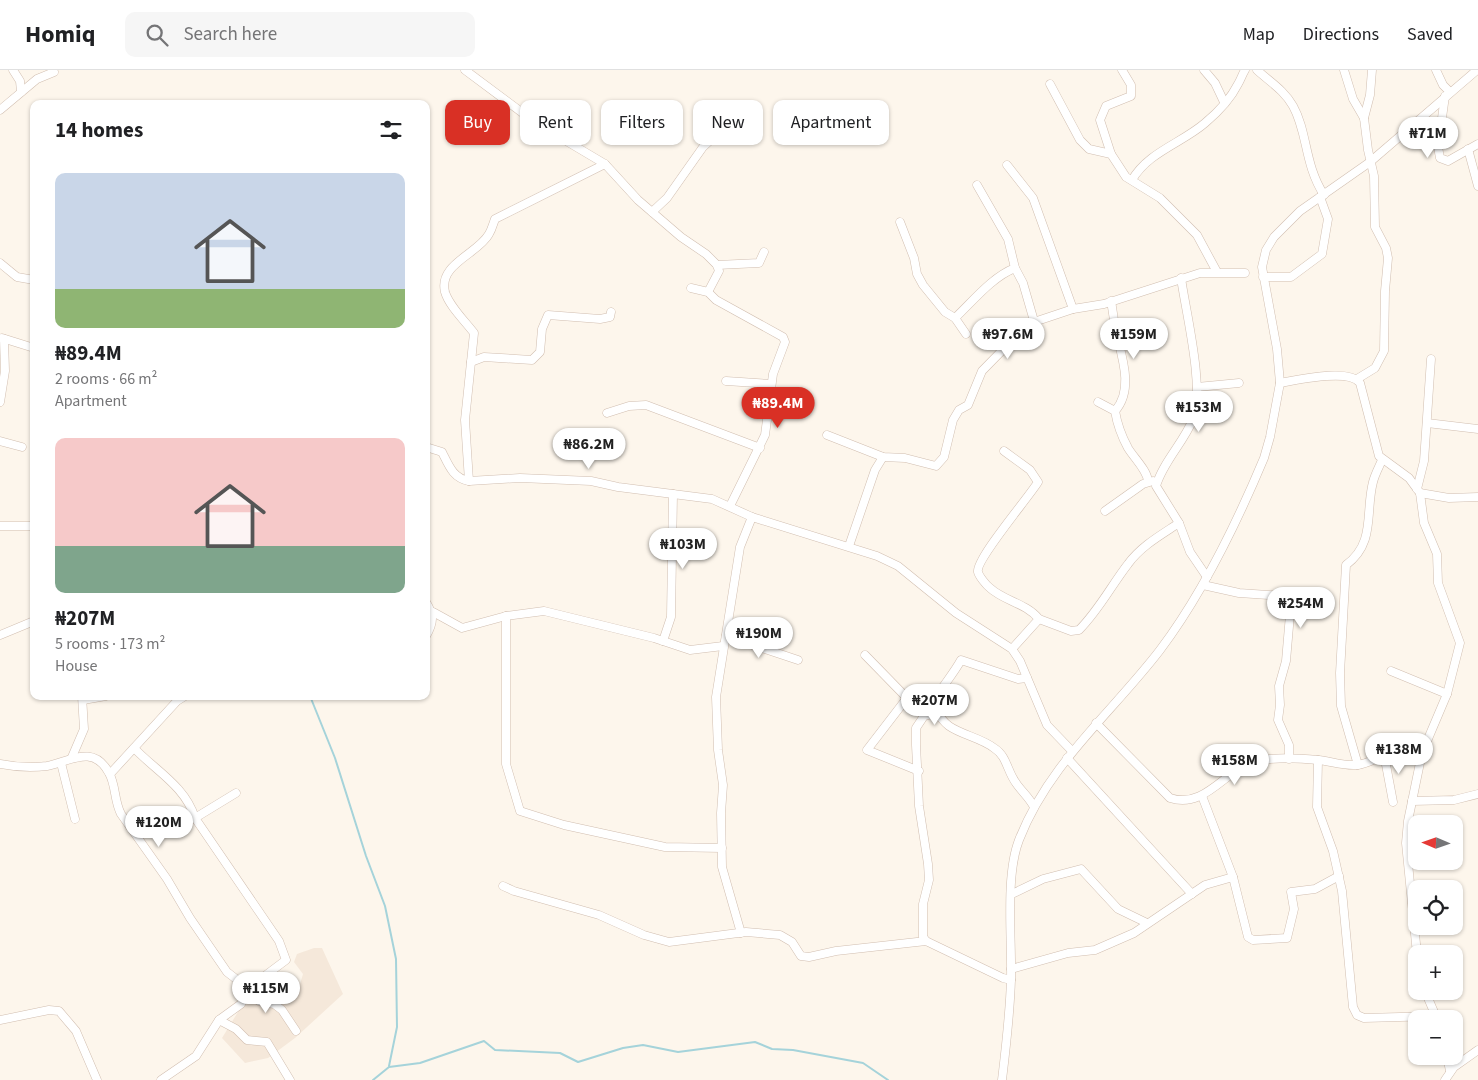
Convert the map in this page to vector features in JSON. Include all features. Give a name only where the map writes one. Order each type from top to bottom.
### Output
[{"type":"street","points":[[13,70],[20,81],[21,92]]},
{"type":"street","points":[[465,70],[503,96],[536,123],[605,164],[638,200],[718,265],[759,263],[764,252]]},
{"type":"street","points":[[1122,70],[1127,75],[1131,85],[1131,96],[1106,106],[1100,120],[1111,154],[1126,177],[1160,198],[1197,235],[1216,272]]},
{"type":"street","points":[[1204,70],[1215,83],[1224,102]]},
{"type":"street","points":[[1132,180],[1137,171],[1153,156],[1205,123],[1231,96],[1245,70]]},
{"type":"street","points":[[1257,70],[1278,86],[1293,106],[1312,176],[1322,196],[1328,219],[1322,254],[1292,277],[1263,277]]},
{"type":"street","points":[[1344,70],[1353,99],[1364,118],[1370,162],[1374,176],[1375,227],[1386,248],[1388,258],[1385,291],[1384,351],[1375,368],[1357,379]]},
{"type":"street","points":[[1364,118],[1370,95],[1372,70]]},
{"type":"street","points":[[1436,70],[1447,94],[1438,147],[1440,158],[1448,161],[1478,144]]},
{"type":"street","points":[[1002,1080],[1011,980],[1011,874],[1019,841],[1034,807],[1069,755],[1160,650],[1203,585],[1264,458],[1280,383],[1277,349],[1263,277],[1262,267],[1266,250],[1274,237],[1300,211],[1370,162],[1477,70]]},
{"type":"street","points":[[0,110],[37,79],[54,72]]},
{"type":"street","points":[[1050,84],[1080,140],[1089,149],[1111,154]]},
{"type":"street","points":[[652,212],[667,198],[705,145]]},
{"type":"street","points":[[1468,150],[1478,186]]},
{"type":"street","points":[[469,481],[465,420],[474,332],[446,293],[444,279],[451,268],[468,256],[489,234],[494,219],[605,164]]},
{"type":"street","points":[[1007,165],[1033,198],[1072,309]]},
{"type":"street","points":[[977,185],[1008,239],[1015,268],[1024,283],[1034,321]]},
{"type":"street","points":[[900,222],[914,258],[917,274],[923,285],[945,312],[955,318],[966,334]]},
{"type":"street","points":[[0,263],[18,276],[30,279]]},
{"type":"street","points":[[708,292],[719,271],[718,265]]},
{"type":"street","points":[[955,318],[1006,271],[1015,268]]},
{"type":"street","points":[[827,435],[884,456],[905,458],[931,466],[940,464],[944,457],[953,420],[959,410],[968,405],[982,371],[1028,324],[1072,309],[1111,302],[1200,273],[1245,273]]},
{"type":"street","points":[[1182,278],[1197,388],[1197,405],[1193,418],[1157,481],[1156,486],[1179,523],[1190,552],[1207,577]]},
{"type":"street","points":[[691,288],[708,292],[716,300],[783,337],[785,346],[773,374],[768,422],[760,448],[734,494],[730,506]]},
{"type":"street","points":[[1111,302],[1125,373],[1124,394],[1121,404],[1115,411]]},
{"type":"street","points":[[471,362],[484,356],[532,360],[540,352],[542,329],[548,315],[600,319],[610,317],[611,312]]},
{"type":"street","points":[[0,402],[5,372],[2,338],[30,347]]},
{"type":"street","points":[[1416,945],[1406,843],[1412,801],[1420,757],[1447,694],[1460,643],[1438,583],[1436,554],[1424,523],[1418,491],[1424,461],[1431,359]]},
{"type":"street","points":[[1280,383],[1343,375],[1357,379],[1362,387],[1377,451],[1382,460],[1409,478],[1418,491],[1445,497],[1478,497]]},
{"type":"street","points":[[726,381],[771,384]]},
{"type":"street","points":[[1197,388],[1239,383]]},
{"type":"street","points":[[1098,402],[1115,411],[1127,445],[1138,464],[1148,475],[1148,481]]},
{"type":"street","points":[[607,413],[629,406],[646,405],[760,448]]},
{"type":"street","points":[[1427,423],[1478,429]]},
{"type":"street","points":[[0,441],[22,447]]},
{"type":"street","points":[[430,448],[442,452],[456,476],[469,481],[520,478],[591,481],[618,487],[712,499],[752,517],[822,540],[849,546],[898,566],[956,613],[1012,649],[1047,725],[1069,755],[1192,894]]},
{"type":"street","points":[[1004,451],[1030,470],[1038,482],[994,540],[979,565],[978,573],[989,588],[1033,612],[1038,619],[1071,631],[1079,630],[1101,606],[1128,563],[1140,550],[1179,523]]},
{"type":"street","points":[[849,546],[875,470],[884,456]]},
{"type":"street","points":[[1358,766],[1341,706],[1340,673],[1345,598],[1344,576],[1346,565],[1357,557],[1366,537],[1370,520],[1373,482],[1382,460]]},
{"type":"street","points":[[1105,511],[1148,481],[1157,481]]},
{"type":"street","points":[[663,641],[671,617],[673,494]]},
{"type":"street","points":[[741,933],[722,867],[723,785],[718,750],[720,734],[716,696],[740,547],[752,517]]},
{"type":"street","points":[[0,526],[30,526]]},
{"type":"street","points":[[1203,585],[1239,593],[1284,596],[1291,602],[1286,662],[1279,686],[1280,705],[1278,720],[1289,746],[1289,759]]},
{"type":"street","points":[[430,608],[433,612],[462,628],[506,616],[544,611],[663,641],[690,650],[723,646]]},
{"type":"street","points":[[430,628],[433,612]]},
{"type":"street","points":[[506,616],[506,764],[520,811],[564,825],[665,847],[722,848]]},
{"type":"street","points":[[1012,649],[1038,619]]},
{"type":"street","points":[[0,635],[30,623]]},
{"type":"street","points":[[726,636],[798,660]]},
{"type":"street","points":[[865,655],[907,698],[867,750],[918,771]]},
{"type":"street","points":[[929,714],[934,697],[950,680],[961,660],[1018,679],[1027,678]]},
{"type":"street","points":[[1391,671],[1447,694]]},
{"type":"street","points":[[72,757],[84,730],[83,700]]},
{"type":"street","points":[[110,774],[179,700]]},
{"type":"street","points":[[926,941],[923,937],[923,919],[928,872],[919,806],[916,728],[924,716],[933,713],[942,717],[949,726],[986,743],[1002,753],[1016,783],[1027,794],[1034,807]]},
{"type":"street","points":[[1096,723],[1170,798],[1182,801],[1202,796],[1248,763],[1289,759],[1318,760],[1358,766],[1384,754],[1404,752],[1420,757]]},
{"type":"street","points":[[134,748],[151,766],[168,777],[184,794],[195,818],[284,951],[286,960],[248,989],[241,1004],[219,1020],[196,1056],[161,1080]]},
{"type":"street","points":[[1384,754],[1393,802]]},
{"type":"street","points":[[0,764],[20,767],[61,763],[72,757],[88,756],[97,760],[110,774],[121,814],[167,878],[190,918],[228,972],[259,1001],[274,1004],[282,1010],[296,1030]]},
{"type":"street","points":[[1318,760],[1317,807],[1333,851],[1339,876],[1353,1006],[1357,1015],[1364,1018],[1408,1017]]},
{"type":"street","points":[[61,763],[74,819]]},
{"type":"street","points":[[195,818],[236,793]]},
{"type":"street","points":[[1412,801],[1454,800],[1478,794]]},
{"type":"street","points":[[1202,796],[1233,877],[1248,937],[1253,940],[1286,938],[1294,909],[1291,892],[1316,889],[1339,876]]},
{"type":"street","points":[[1012,894],[1043,879],[1081,869],[1118,909],[1147,923]]},
{"type":"street","points":[[1011,969],[1068,953],[1095,950],[1134,933],[1205,885],[1233,877]]},
{"type":"street","points":[[503,886],[514,891],[599,915],[644,935],[669,942],[741,933],[780,935],[792,942],[800,956],[809,957],[836,950],[926,941],[1003,978],[1011,980]]},
{"type":"street","points":[[0,1020],[49,1010],[58,1011],[76,1031],[97,1080]]},
{"type":"street","points":[[219,1020],[236,1030],[247,1040],[267,1042],[290,1080]]},
{"type":"street","points":[[1445,1080],[1450,1070],[1478,1050]]},
{"type":"street","points":[[1449,1065],[1450,1070]]},
{"type":"shaded area","points":[[314,948],[322,948],[343,994],[295,1038],[268,1058],[245,1063],[222,1038],[249,994],[280,1003],[298,991],[303,974],[294,962],[297,954]]},
{"type":"waterway","points":[[312,700],[335,758],[366,856],[385,906],[396,959],[397,1027],[389,1066]]},
{"type":"waterway","points":[[373,1080],[389,1067],[420,1063],[484,1041],[495,1050],[560,1053],[578,1062],[623,1048],[643,1045],[678,1052],[755,1042],[772,1049],[793,1050],[863,1063],[888,1080]]}]
